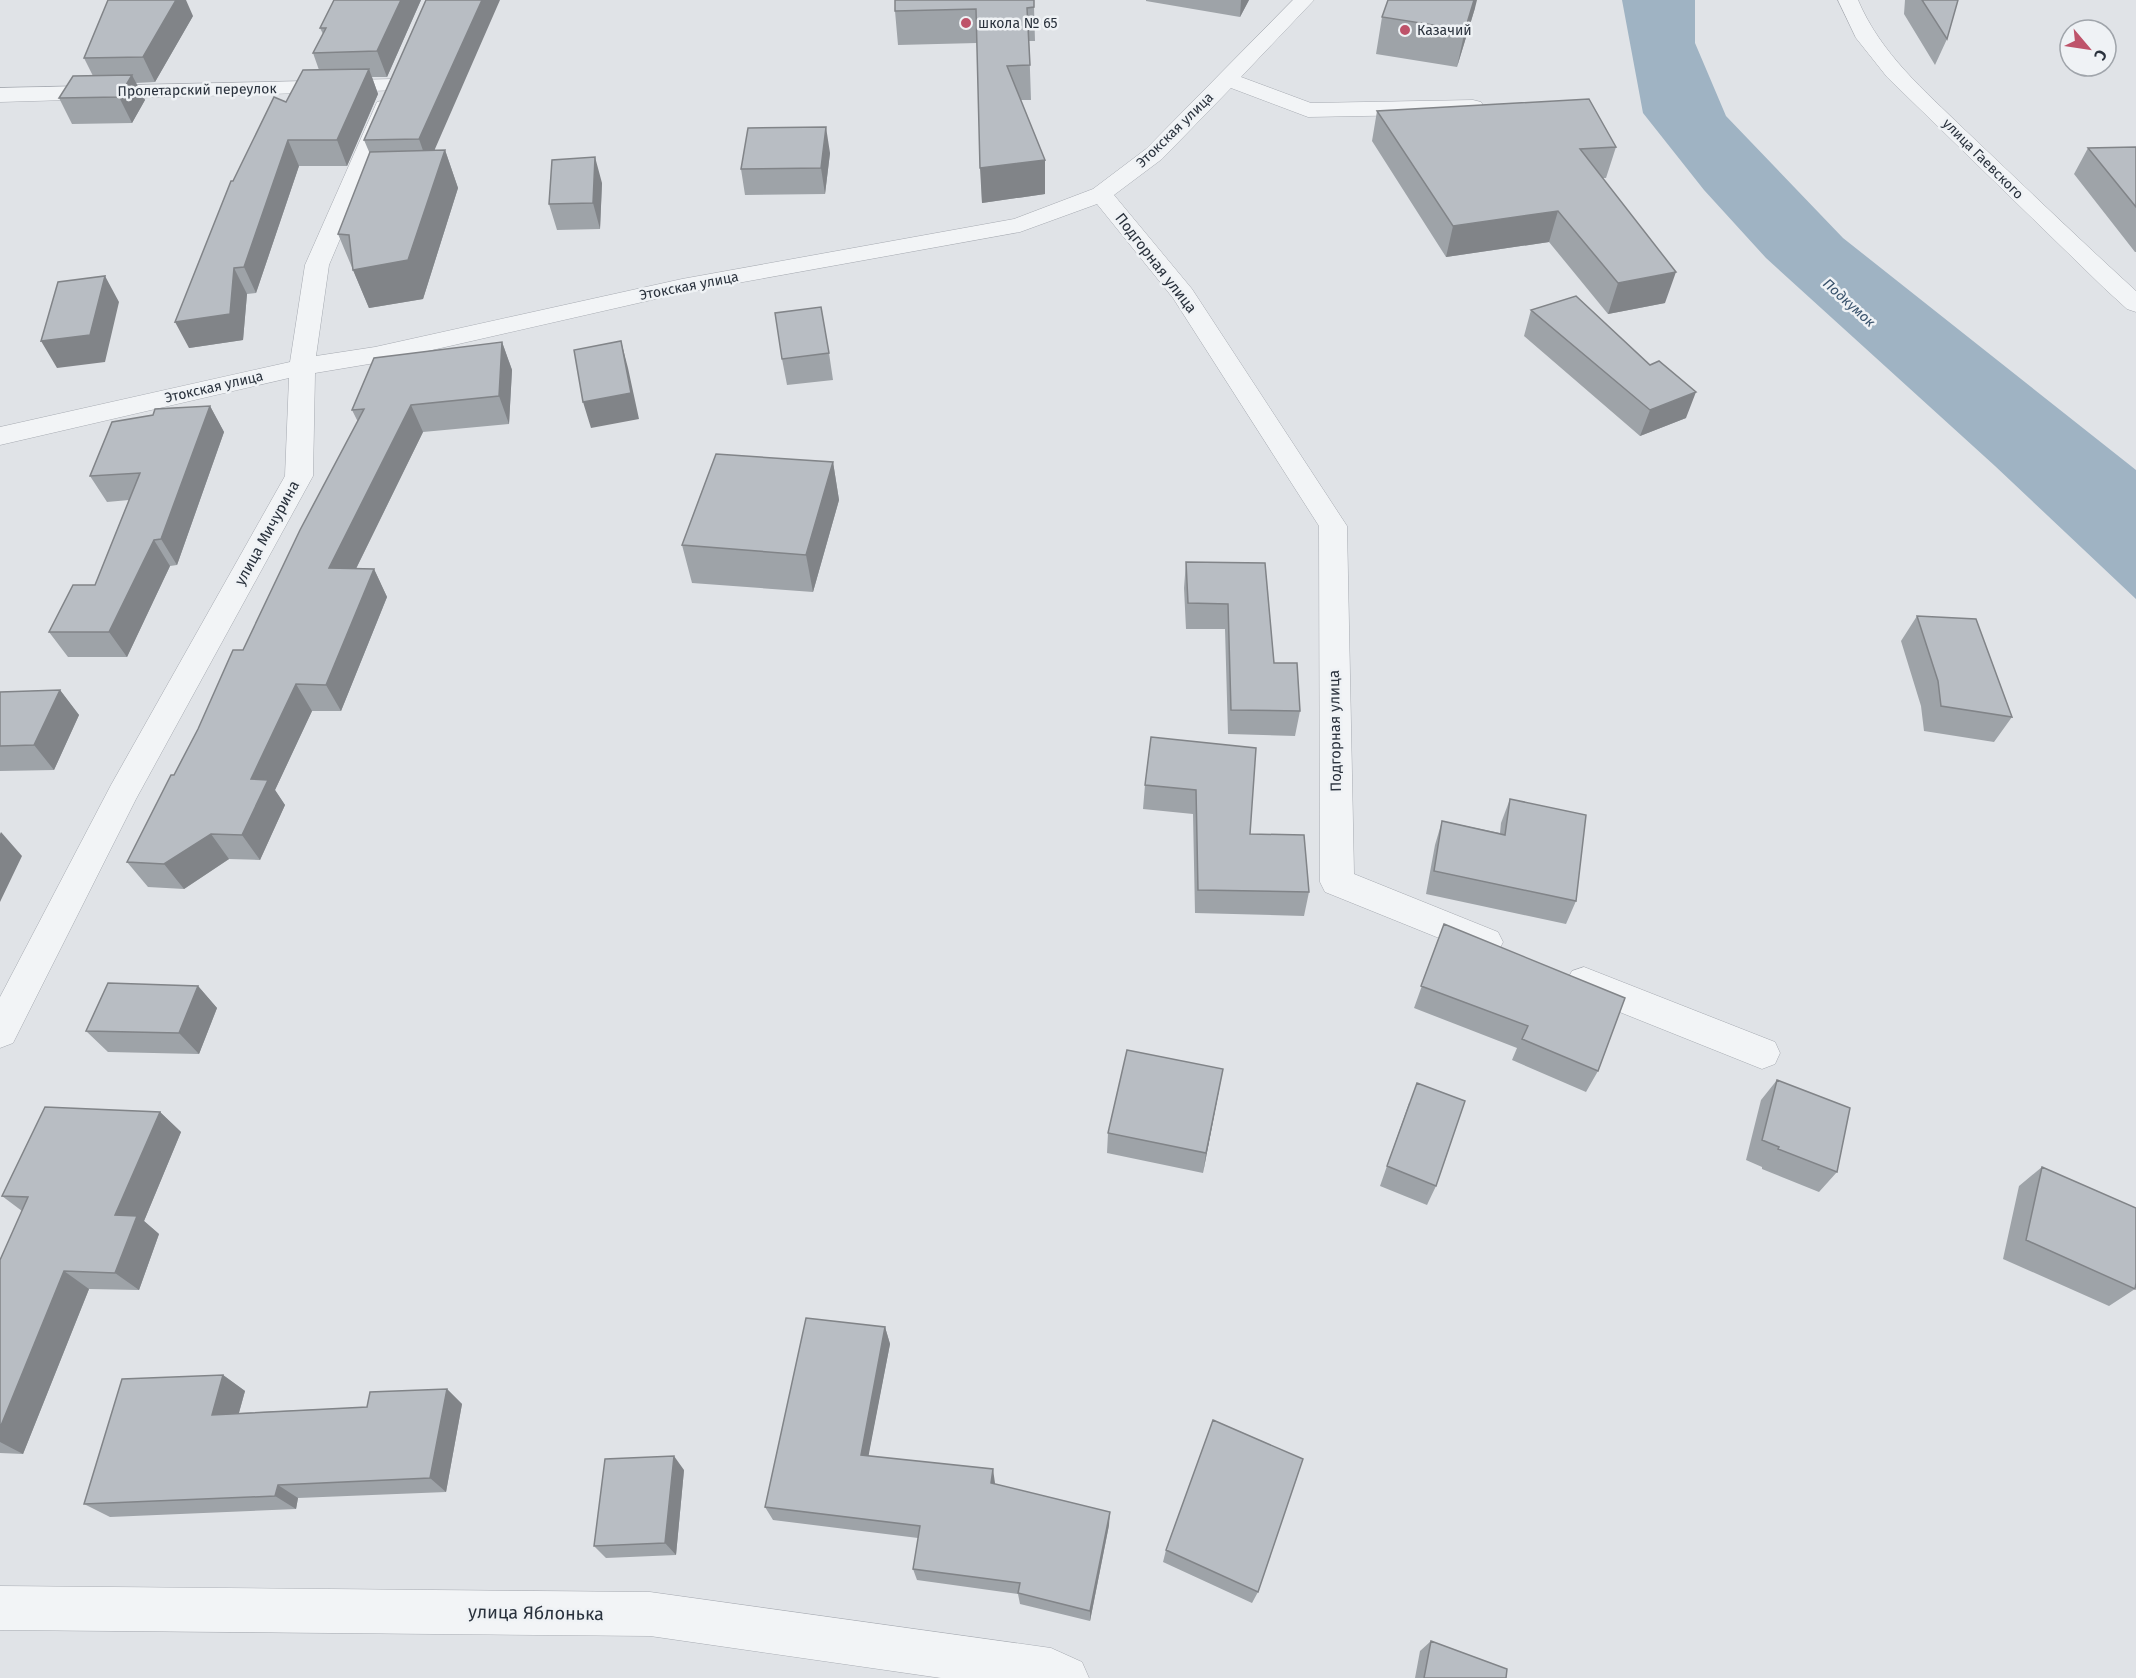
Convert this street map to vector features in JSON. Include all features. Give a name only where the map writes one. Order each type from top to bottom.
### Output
[{"type":"street","name":"Этокская улица","points":[[0,436],[302,367],[375,355],[682,286],[1020,225],[1101,194],[1154,154],[1304,0]]},
{"type":"street","name":"улица Гаевского","points":[[1848,0],[1854,18],[1891,68],[2033,209],[2136,304]]},
{"type":"street","name":"Пролетарский переулок","points":[[0,94],[399,74]]},
{"type":"street","name":"улица Мичурина","points":[[0,1032],[122,794],[298,476],[302,367],[317,265],[399,74]]},
{"type":"street","points":[[1228,79],[1308,110],[1482,107]]},
{"type":"street","name":"Подгорная улица","points":[[1101,194],[1183,294],[1333,526],[1337,882],[1511,952]]},
{"type":"street","points":[[1555,970],[1762,1053]]},
{"type":"street","name":"улица Яблонька","points":[[0,1608],[650,1614],[1051,1671],[1066,1678]]},
{"type":"water","name":"Подкумок","points":[[1622,0],[1695,0],[1695,43],[1726,116],[1843,238],[2136,470],[2136,599],[1995,466],[1766,258],[1704,190],[1643,113]]},
{"type":"building","points":[[108,0],[176,0],[143,57],[84,58]]},
{"type":"building","points":[[334,0],[401,0],[377,51],[313,53],[326,28],[320,28]]},
{"type":"building","points":[[426,0],[482,0],[419,139],[364,140]]},
{"type":"building","points":[[895,0],[1034,0],[1034,7],[1027,8],[1030,65],[1007,66],[1045,160],[980,168],[976,9],[895,11]]},
{"type":"building","points":[[1388,0],[1474,0],[1465,30],[1382,17]]},
{"type":"building","points":[[1922,0],[1958,0],[1947,39]]},
{"type":"building","points":[[369,69],[337,140],[288,140],[244,267],[234,268],[230,314],[175,322],[231,181],[274,97],[286,102],[303,70]]},
{"type":"building","points":[[132,75],[119,97],[59,98],[73,76]]},
{"type":"building","points":[[1589,99],[1616,147],[1580,149],[1676,272],[1618,283],[1558,211],[1453,226],[1377,111]]},
{"type":"building","points":[[826,127],[821,168],[741,169],[748,128]]},
{"type":"building","points":[[2136,147],[2136,207],[2088,148]]},
{"type":"building","points":[[445,150],[408,260],[353,270],[349,235],[338,234],[370,152]]},
{"type":"building","points":[[595,157],[593,203],[549,204],[552,160]]},
{"type":"building","points":[[105,276],[90,335],[41,341],[58,282]]},
{"type":"building","points":[[1576,296],[1650,365],[1659,361],[1696,392],[1650,410],[1531,310]]},
{"type":"building","points":[[821,307],[829,353],[782,359],[775,313]]},
{"type":"building","points":[[621,341],[631,393],[583,402],[574,350]]},
{"type":"building","points":[[502,342],[499,396],[411,405],[329,568],[374,569],[326,685],[296,684],[251,779],[268,780],[242,835],[211,834],[164,864],[127,862],[171,775],[174,775],[198,729],[233,650],[243,650],[300,530],[364,409],[352,410],[374,358]]},
{"type":"building","points":[[210,406],[161,539],[154,540],[109,632],[49,632],[73,585],[95,585],[140,473],[90,476],[112,422],[153,415],[155,409]]},
{"type":"building","points":[[716,454],[833,462],[806,555],[682,545]]},
{"type":"building","points":[[1186,562],[1265,563],[1274,663],[1297,663],[1300,711],[1231,710],[1228,604],[1188,603]]},
{"type":"building","points":[[1917,616],[1976,619],[2012,717],[1941,706],[1938,681]]},
{"type":"building","points":[[60,690],[34,745],[0,746],[0,692]]},
{"type":"building","points":[[1151,737],[1256,748],[1250,834],[1304,835],[1309,892],[1198,890],[1196,790],[1145,785]]},
{"type":"building","points":[[1510,799],[1586,815],[1576,901],[1434,871],[1442,821],[1505,835]]},
{"type":"building","points":[[1444,924],[1625,998],[1598,1071],[1522,1039],[1528,1026],[1421,986]]},
{"type":"building","points":[[108,983],[198,986],[179,1033],[86,1031]]},
{"type":"building","points":[[1127,1050],[1223,1069],[1206,1153],[1108,1133]]},
{"type":"building","points":[[1777,1080],[1850,1108],[1837,1172],[1778,1149],[1779,1147],[1762,1140]]},
{"type":"building","points":[[1417,1083],[1465,1101],[1436,1186],[1387,1166]]},
{"type":"building","points":[[45,1107],[160,1112],[115,1215],[137,1216],[115,1273],[64,1271],[0,1428],[0,1260],[28,1197],[2,1196]]},
{"type":"building","points":[[2042,1167],[2136,1208],[2135,1289],[2026,1240]]},
{"type":"building","points":[[806,1318],[885,1327],[861,1455],[993,1469],[991,1483],[1110,1512],[1090,1611],[1018,1593],[1020,1583],[913,1569],[920,1526],[765,1507]]},
{"type":"building","points":[[223,1375],[212,1415],[367,1407],[370,1392],[447,1389],[430,1478],[278,1485],[275,1496],[84,1504],[122,1379]]},
{"type":"building","points":[[1213,1420],[1303,1459],[1258,1592],[1166,1550]]},
{"type":"building","points":[[674,1456],[665,1543],[594,1546],[605,1459]]},
{"type":"building","points":[[1431,1641],[1507,1669],[1506,1678],[1424,1678]]},
{"type":"place","name":"школа № 65","points":[[966,23]]},
{"type":"place","name":"Казачий","points":[[1405,30]]}]
